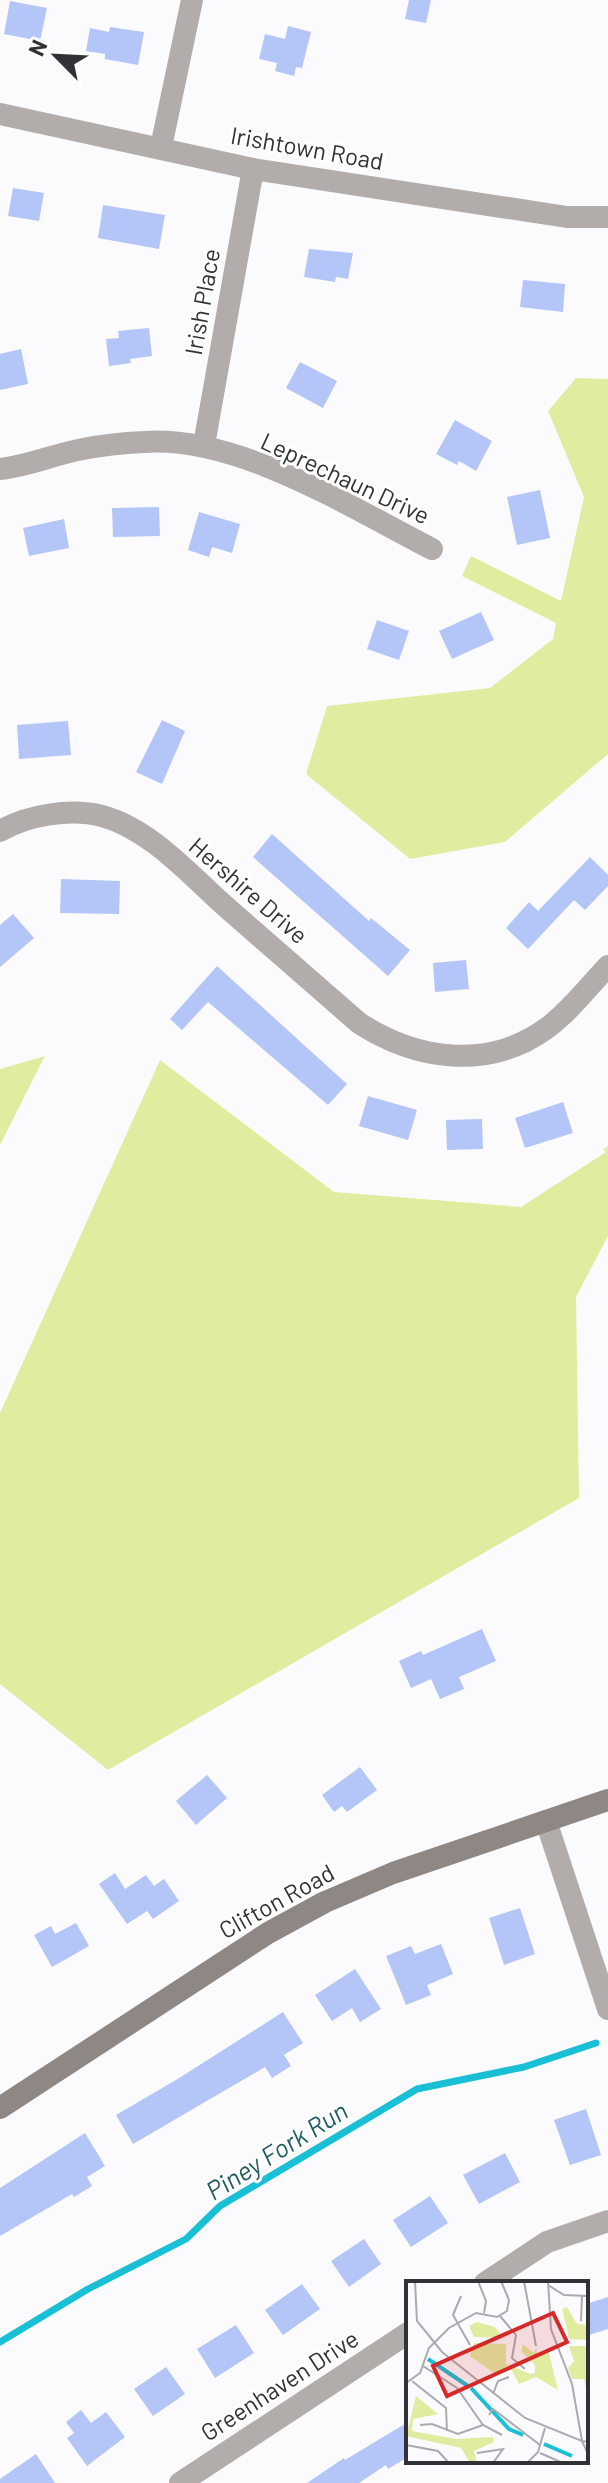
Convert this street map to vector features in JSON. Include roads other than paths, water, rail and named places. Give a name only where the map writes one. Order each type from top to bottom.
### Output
[{"type":"main road","name":"Clifton Road","points":[[0,2108],[296,1917],[354,1888],[608,1800]]},
{"type":"street","points":[[161,147],[192,0]]},
{"type":"street","name":"Irishtown Road","points":[[0,114],[253,169],[567,217],[608,217]]},
{"type":"street","name":"Irish Place","points":[[204,445],[253,169]]},
{"type":"street","name":"Leprechaun Drive","points":[[0,469],[23,466],[81,449],[147,441],[204,445],[284,474],[432,549]]},
{"type":"street","name":"Hershire Drive","points":[[0,831],[61,813],[103,817],[145,837],[359,1023],[386,1039],[418,1052],[458,1057],[480,1055],[526,1040],[546,1029],[565,1012],[608,966]]},
{"type":"street","points":[[546,1821],[608,2009]]},
{"type":"street","points":[[488,2281],[547,2242],[608,2221]]},
{"type":"street","name":"Greenhaven Drive","points":[[180,2483],[406,2334]]},
{"type":"waterway","name":"Piney Fork Run","points":[[0,2342],[88,2289],[186,2239],[220,2206],[417,2089],[524,2067],[596,2043]]}]
